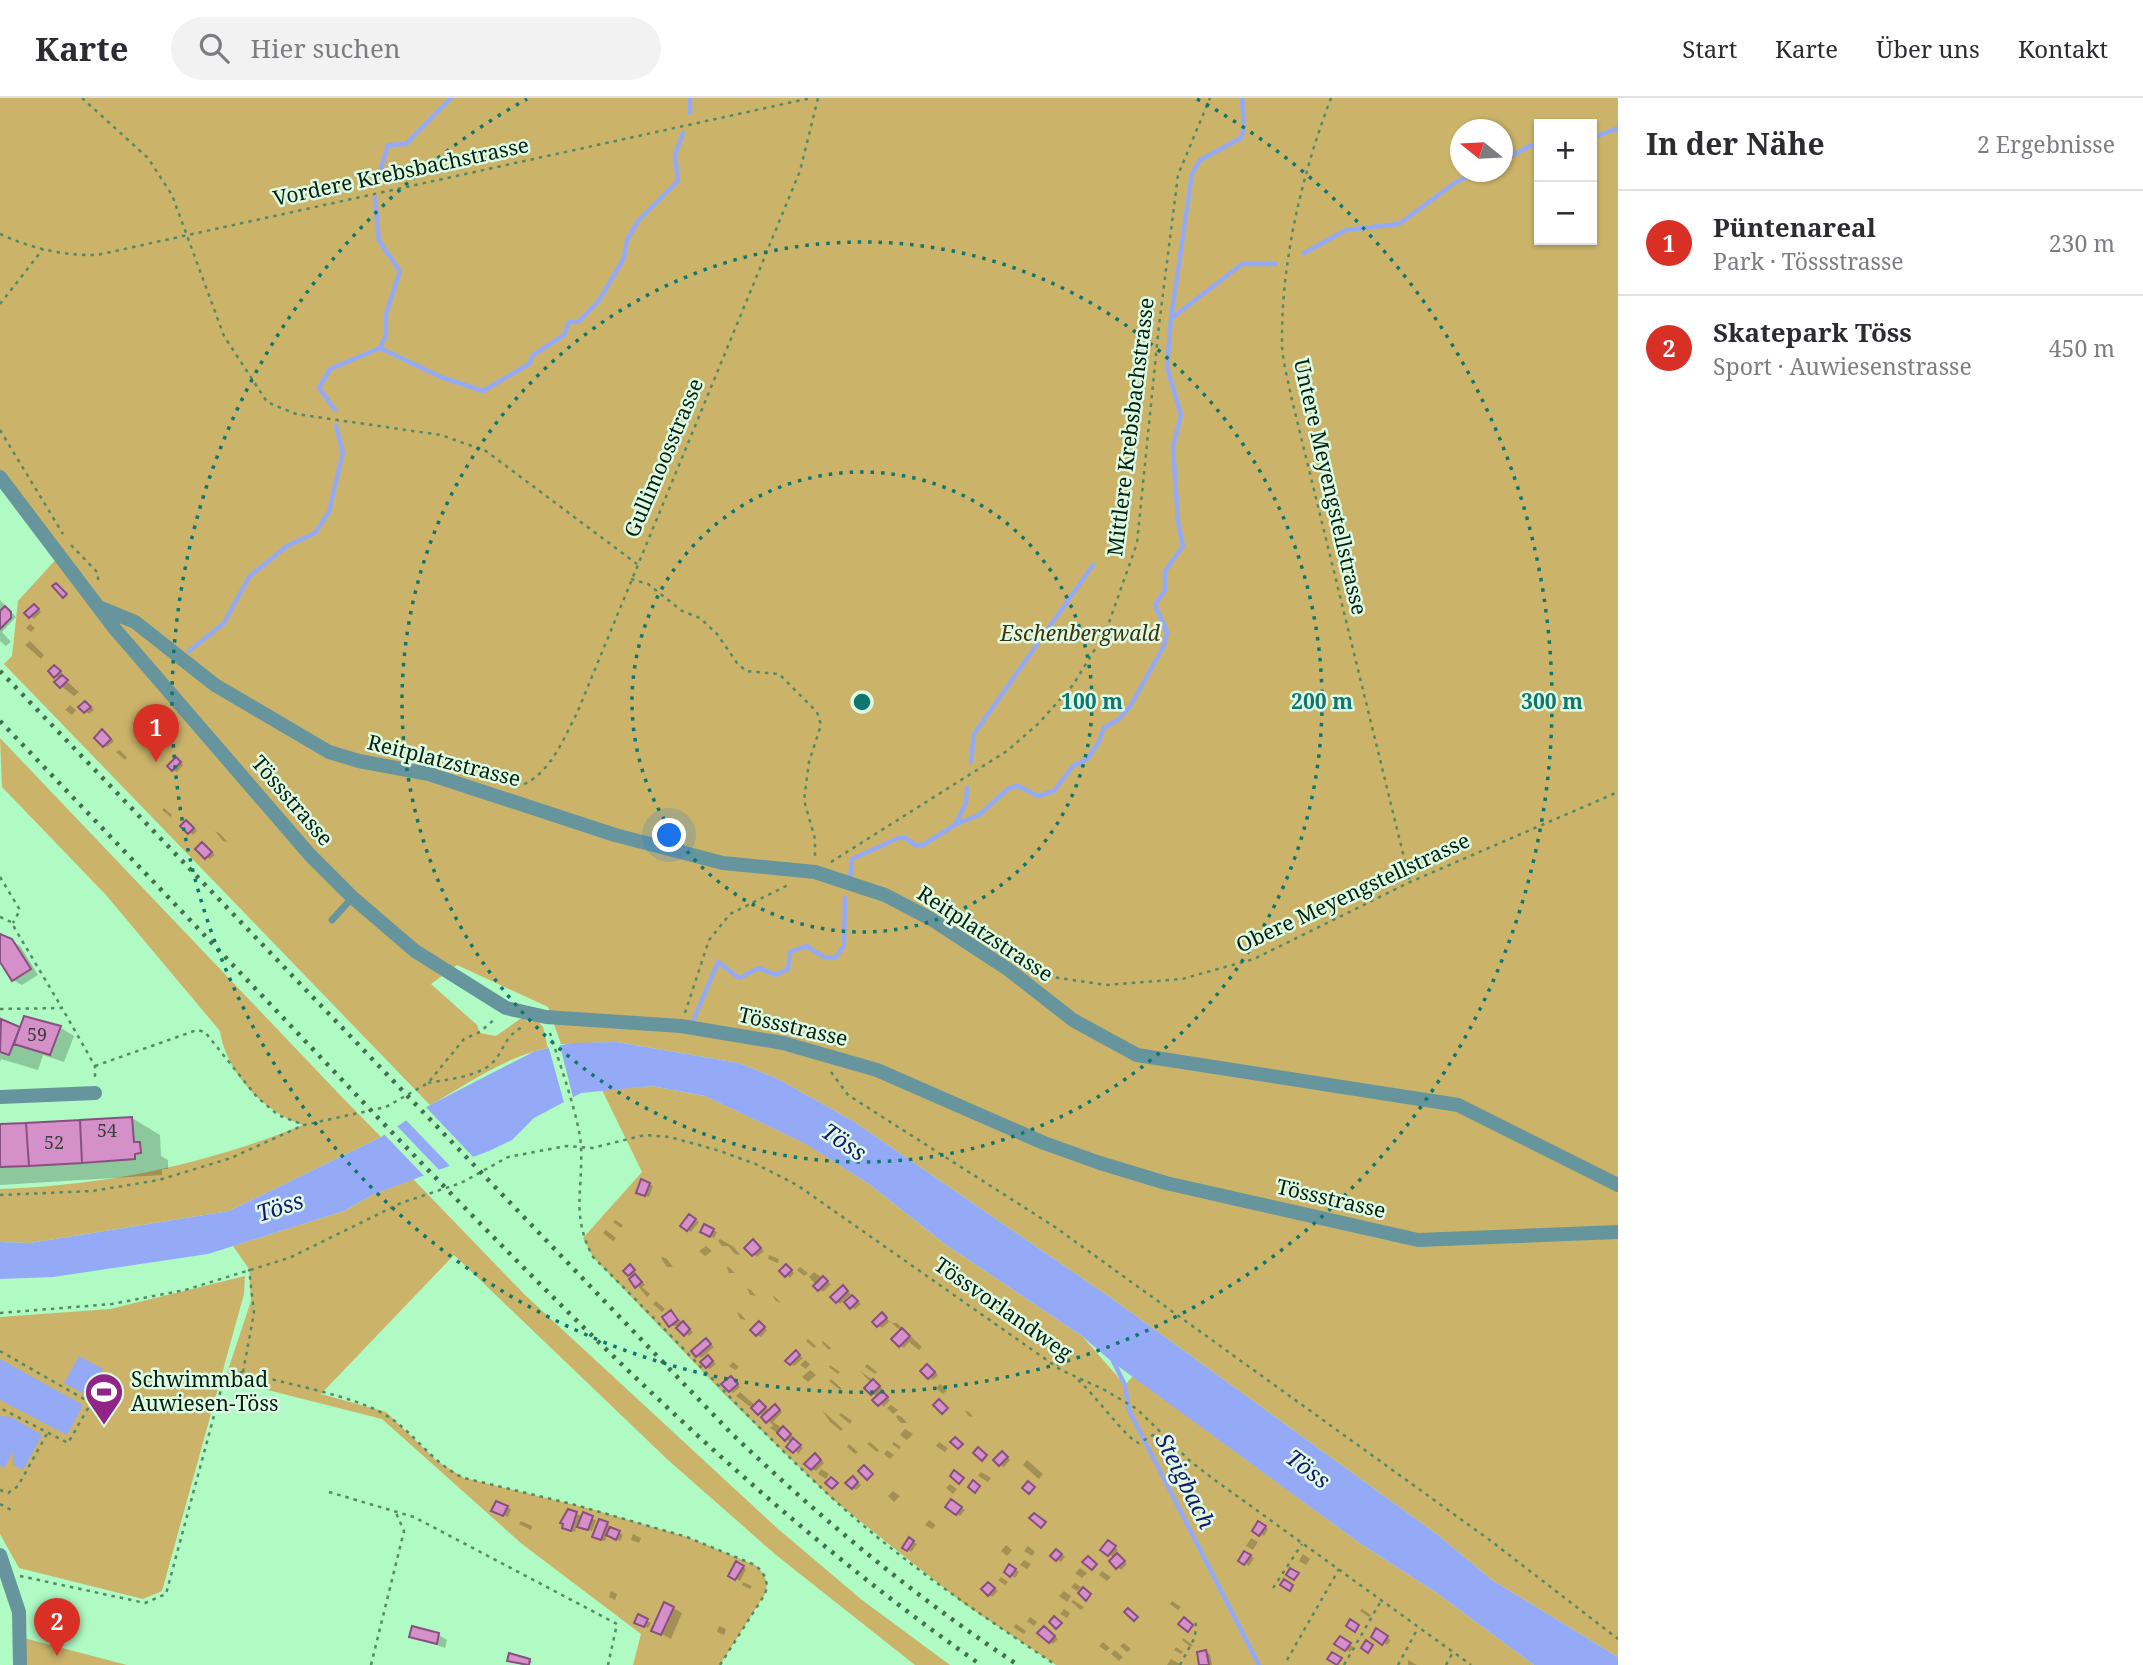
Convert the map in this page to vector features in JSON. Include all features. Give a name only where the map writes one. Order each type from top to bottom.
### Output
[{"type":"street","points":[[0,477],[99,608]]},
{"type":"street","name":"Reitplatzstrasse","points":[[99,608],[135,622],[215,685],[329,752],[493,792],[615,835],[723,863],[816,872],[885,895],[931,919],[1009,970],[1073,1020],[1136,1055],[1458,1105],[1618,1185]]},
{"type":"street","name":"Tössstrasse","points":[[99,608],[310,855],[352,897],[415,951],[506,1008],[533,1014],[681,1026],[783,1043],[877,1070],[1044,1143],[1100,1163],[1166,1183],[1418,1240],[1618,1232]]},
{"type":"street","points":[[0,1097],[95,1093]]},
{"type":"street","points":[[0,1555],[11,1580],[19,1612],[20,1665]]},
{"type":"lane","points":[[332,920],[352,897]]},
{"type":"path","points":[[82,98],[148,158],[172,195],[224,336],[267,402],[296,414],[440,435],[486,451],[637,564]]},
{"type":"path","name":"Vordere Krebsbachstrasse","points":[[0,234],[43,249],[77,256],[97,255],[811,98]]},
{"type":"path","name":"Gullimoosstrasse","points":[[493,792],[527,785],[553,760],[577,713],[800,171],[818,98]]},
{"type":"path","name":"Mittlere Krebsbachstrasse","points":[[816,872],[1007,751],[1039,723],[1073,685],[1106,631],[1137,543],[1158,325],[1178,175],[1210,98]]},
{"type":"path","name":"Untere Meyengstellstrasse","points":[[1331,98],[1308,171],[1285,276],[1282,345],[1291,396],[1410,883]]},
{"type":"path","points":[[0,304],[43,249]]},
{"type":"path","points":[[0,430],[50,515],[71,545],[98,573],[99,608]]},
{"type":"path","points":[[631,579],[648,584],[682,611],[699,618],[717,634],[737,663],[746,671],[779,674],[817,712],[821,725],[809,762],[804,800],[814,839],[816,872]]},
{"type":"path","name":"Obere Meyengstellstrasse","points":[[1033,974],[1106,985],[1182,979],[1254,959],[1410,883],[1618,792]]},
{"type":"path","points":[[0,877],[20,910],[12,924]]},
{"type":"path","points":[[681,1026],[709,940],[730,914],[791,884]]},
{"type":"path","points":[[0,917],[12,924],[95,1066],[95,1093]]},
{"type":"path","points":[[0,1009],[62,1008]]},
{"type":"path","points":[[428,1083],[464,1039],[480,1032],[506,1008]]},
{"type":"path","points":[[0,1195],[93,1191],[159,1180],[231,1158],[304,1125],[386,1107],[428,1083],[485,1067],[495,1059],[506,1037],[533,1014]]},
{"type":"path","points":[[548,1026],[581,1146],[577,1204],[583,1238],[593,1257],[727,1397],[831,1498],[964,1603],[1056,1665]]},
{"type":"path","points":[[95,1066],[197,1030],[205,1032],[257,1097],[278,1115],[304,1125]]},
{"type":"path","points":[[822,1053],[834,1079],[848,1095],[1055,1227],[1491,1541],[1618,1639]]},
{"type":"path","name":"Tössvorlandweg","points":[[0,1313],[112,1304],[185,1290],[289,1258],[401,1203],[461,1183],[508,1157],[581,1146],[592,1148],[645,1135],[670,1137],[758,1165],[827,1204],[1076,1377],[1119,1397],[1137,1409],[1190,1461],[1302,1545],[1471,1665]]},
{"type":"path","points":[[243,1372],[254,1313],[249,1269]]},
{"type":"path","points":[[0,1351],[91,1403],[68,1443],[0,1408]]},
{"type":"path","points":[[11,1580],[24,1574],[145,1603],[166,1594],[222,1385],[226,1376],[243,1372],[376,1410],[406,1431],[452,1473],[464,1478],[582,1507],[687,1537],[755,1565],[764,1573],[767,1585],[765,1594],[720,1665]]},
{"type":"path","points":[[1076,1377],[1097,1396],[1128,1438],[1139,1443],[1153,1436],[1167,1440]]},
{"type":"path","points":[[0,1498],[2,1491],[18,1486],[48,1432]]},
{"type":"path","points":[[329,1492],[414,1517],[617,1624],[608,1665]]},
{"type":"path","points":[[0,1504],[13,1511]]},
{"type":"path","points":[[371,1665],[404,1531],[396,1511]]},
{"type":"path","points":[[1273,1588],[1302,1545]]},
{"type":"path","points":[[1287,1660],[1339,1569]]},
{"type":"path","points":[[1344,1665],[1381,1601]]},
{"type":"path","points":[[1180,1665],[1195,1637],[1196,1619]]},
{"type":"path","points":[[1398,1665],[1418,1628]]},
{"type":"path","points":[[1446,1665],[1453,1652]]},
{"type":"green space","name":"Eschenbergwald","points":[[0,98],[1618,98],[1618,1657],[1492,1580],[1438,1535],[1114,1300],[853,1121],[778,1079],[739,1063],[617,1042],[561,1044],[548,1007],[457,965],[431,984],[477,1025],[480,1033],[496,1036],[523,1017],[528,1022],[535,1018],[543,1027],[548,1048],[502,1064],[430,1105],[4,664],[12,656],[18,601],[59,556],[0,477]]},
{"type":"green space","points":[[0,738],[381,1137],[229,1211],[30,1243],[0,1242],[0,1189],[117,1178],[192,1162],[303,1125],[274,1111],[249,1088],[230,1061],[220,1031],[106,895],[2,787]]},
{"type":"green space","points":[[652,1086],[705,1096],[807,1144],[869,1184],[945,1244],[1082,1336],[1125,1385],[1133,1376],[1361,1544],[1437,1593],[1534,1665],[1056,1665],[963,1603],[831,1498],[727,1397],[593,1257],[583,1238],[642,1172],[602,1090]]},
{"type":"green space","points":[[413,1179],[525,1295],[777,1528],[862,1600],[950,1665],[915,1665],[776,1555],[668,1460],[454,1255],[321,1394],[386,1412],[437,1461],[464,1478],[591,1509],[687,1537],[755,1565],[765,1578],[765,1594],[720,1665],[633,1665],[641,1634],[522,1544],[382,1419],[232,1381],[226,1376],[251,1301],[249,1269],[233,1246],[344,1211],[372,1195]]},
{"type":"green space","name":"Schwimmbad Auwiesen-Töss","points":[[245,1276],[244,1294],[162,1591],[143,1599],[19,1568],[0,1534],[0,1317],[110,1309]]},
{"type":"green space","points":[[20,1637],[127,1665],[20,1665]]},
{"type":"water","name":"Töss","points":[[617,1042],[739,1063],[778,1079],[853,1121],[1114,1300],[1438,1535],[1492,1580],[1618,1657],[1618,1665],[1534,1665],[1437,1593],[1361,1544],[1111,1361],[1082,1336],[945,1244],[869,1184],[806,1144],[705,1096],[652,1086],[581,1093],[534,1118],[512,1140],[372,1195],[344,1211],[208,1254],[53,1277],[0,1279],[0,1242],[30,1243],[229,1211],[381,1137],[430,1105],[535,1051],[571,1043]]},
{"type":"water","points":[[79,1356],[103,1369],[88,1396],[64,1383]]},
{"type":"water","points":[[0,1359],[83,1405],[67,1435],[0,1400]]},
{"type":"water","points":[[0,1416],[11,1417],[42,1435],[23,1470],[13,1465],[13,1452],[4,1468],[0,1466]]},
{"type":"pier","points":[[559,1042],[574,1101],[565,1106],[548,1045]]},
{"type":"pier","points":[[424,1105],[476,1160],[453,1169],[404,1118]]},
{"type":"pier","points":[[395,1124],[442,1173],[426,1178],[382,1132]]},
{"type":"building","points":[[56,583],[67,594],[63,598],[52,586]]},
{"type":"building","points":[[34,604],[39,609],[29,618],[24,613]]},
{"type":"building","points":[[5,606],[11,612],[11,618],[0,629],[0,611]]},
{"type":"building","points":[[54,665],[61,671],[54,678],[48,671]]},
{"type":"building","points":[[62,675],[68,680],[60,688],[54,682]]},
{"type":"building","points":[[85,701],[91,707],[84,713],[78,707]]},
{"type":"building","points":[[102,729],[111,739],[103,747],[94,738]]},
{"type":"building","points":[[176,757],[181,762],[172,771],[167,766]]},
{"type":"building","points":[[186,820],[194,828],[188,834],[180,826]]},
{"type":"building","points":[[202,842],[212,852],[205,859],[195,849]]},
{"type":"building","points":[[0,934],[12,939],[31,969],[12,981],[0,962]]},
{"type":"building","points":[[24,1016],[61,1026],[50,1055],[14,1044]]},
{"type":"building","points":[[1,1019],[20,1027],[9,1055],[0,1052]]},
{"type":"building","points":[[132,1117],[134,1142],[140,1142],[141,1153],[135,1154],[135,1159],[82,1163],[80,1120]]},
{"type":"building","points":[[80,1120],[82,1163],[29,1166],[26,1123]]},
{"type":"building","points":[[26,1123],[29,1166],[0,1167],[0,1124]]},
{"type":"building","points":[[641,1179],[650,1183],[645,1196],[636,1193]]},
{"type":"building","points":[[689,1214],[696,1219],[687,1231],[680,1226]]},
{"type":"building","points":[[704,1224],[714,1229],[710,1237],[700,1232]]},
{"type":"building","points":[[753,1239],[761,1248],[752,1256],[744,1248]]},
{"type":"building","points":[[630,1264],[635,1270],[628,1276],[623,1271]]},
{"type":"building","points":[[786,1264],[792,1270],[785,1277],[779,1271]]},
{"type":"building","points":[[635,1274],[642,1282],[635,1288],[629,1279]]},
{"type":"building","points":[[823,1276],[828,1281],[818,1291],[813,1286]]},
{"type":"building","points":[[843,1285],[848,1291],[836,1303],[830,1297]]},
{"type":"building","points":[[852,1295],[858,1301],[850,1309],[844,1302]]},
{"type":"building","points":[[671,1310],[678,1320],[669,1327],[662,1317]]},
{"type":"building","points":[[882,1312],[887,1318],[877,1327],[872,1322]]},
{"type":"building","points":[[683,1321],[690,1329],[684,1336],[676,1328]]},
{"type":"building","points":[[759,1321],[765,1327],[756,1336],[750,1330]]},
{"type":"building","points":[[902,1328],[910,1336],[899,1347],[891,1339]]},
{"type":"building","points":[[706,1338],[711,1344],[696,1357],[691,1351]]},
{"type":"building","points":[[796,1350],[800,1355],[790,1365],[785,1361]]},
{"type":"building","points":[[708,1355],[713,1361],[706,1368],[700,1362]]},
{"type":"building","points":[[927,1364],[935,1372],[928,1379],[920,1371]]},
{"type":"building","points":[[731,1376],[738,1384],[729,1392],[721,1384]]},
{"type":"building","points":[[873,1379],[880,1386],[871,1395],[864,1388]]},
{"type":"building","points":[[882,1391],[888,1397],[878,1406],[872,1400]]},
{"type":"building","points":[[939,1399],[948,1408],[942,1414],[933,1405]]},
{"type":"building","points":[[759,1400],[766,1407],[758,1415],[751,1408]]},
{"type":"building","points":[[775,1404],[780,1410],[766,1423],[761,1417]]},
{"type":"building","points":[[783,1426],[791,1434],[785,1441],[777,1433]]},
{"type":"building","points":[[955,1437],[963,1444],[958,1449],[950,1442]]},
{"type":"building","points":[[793,1438],[801,1445],[793,1453],[786,1447]]},
{"type":"building","points":[[978,1447],[987,1455],[982,1461],[973,1453]]},
{"type":"building","points":[[1002,1451],[1008,1457],[999,1466],[993,1460]]},
{"type":"building","points":[[815,1453],[821,1460],[811,1470],[804,1464]]},
{"type":"building","points":[[864,1465],[873,1474],[867,1480],[858,1471]]},
{"type":"building","points":[[954,1470],[964,1478],[959,1484],[950,1476]]},
{"type":"building","points":[[853,1476],[858,1482],[852,1489],[845,1483]]},
{"type":"building","points":[[831,1477],[838,1483],[832,1489],[825,1483]]},
{"type":"building","points":[[973,1480],[980,1486],[975,1493],[968,1487]]},
{"type":"building","points":[[1028,1481],[1035,1487],[1029,1494],[1022,1488]]},
{"type":"building","points":[[951,1499],[962,1507],[956,1515],[945,1507]]},
{"type":"building","points":[[496,1501],[508,1506],[503,1516],[491,1511]]},
{"type":"building","points":[[568,1509],[577,1512],[571,1531],[562,1528],[563,1524],[560,1523]]},
{"type":"building","points":[[583,1512],[593,1516],[588,1530],[577,1527]]},
{"type":"building","points":[[1034,1513],[1046,1522],[1041,1528],[1029,1518]]},
{"type":"building","points":[[599,1519],[608,1522],[601,1540],[592,1537]]},
{"type":"building","points":[[1258,1521],[1266,1526],[1259,1536],[1252,1531]]},
{"type":"building","points":[[610,1527],[620,1531],[616,1540],[606,1535]]},
{"type":"building","points":[[909,1537],[914,1541],[907,1551],[902,1548]]},
{"type":"building","points":[[1108,1540],[1116,1546],[1108,1556],[1100,1550]]},
{"type":"building","points":[[1056,1549],[1062,1554],[1056,1561],[1050,1556]]},
{"type":"building","points":[[1244,1551],[1251,1555],[1244,1565],[1238,1561]]},
{"type":"building","points":[[1117,1553],[1125,1561],[1116,1569],[1109,1561]]},
{"type":"building","points":[[1088,1556],[1097,1564],[1092,1570],[1082,1562]]},
{"type":"building","points":[[736,1561],[744,1566],[735,1580],[728,1576]]},
{"type":"building","points":[[1009,1564],[1016,1569],[1010,1577],[1004,1572]]},
{"type":"building","points":[[1290,1568],[1299,1573],[1294,1580],[1286,1575]]},
{"type":"building","points":[[1284,1579],[1293,1585],[1290,1591],[1280,1585]]},
{"type":"building","points":[[988,1582],[995,1588],[988,1596],[981,1589]]},
{"type":"building","points":[[1083,1587],[1091,1594],[1086,1601],[1078,1593]]},
{"type":"building","points":[[664,1602],[674,1607],[661,1635],[651,1631]]},
{"type":"building","points":[[1128,1608],[1138,1617],[1134,1621],[1124,1612]]},
{"type":"building","points":[[638,1614],[648,1619],[644,1627],[634,1623]]},
{"type":"building","points":[[1054,1616],[1062,1623],[1056,1629],[1049,1622]]},
{"type":"building","points":[[1184,1617],[1193,1625],[1188,1632],[1178,1624]]},
{"type":"building","points":[[1350,1619],[1359,1625],[1355,1632],[1346,1626]]},
{"type":"building","points":[[412,1626],[439,1633],[437,1644],[409,1637]]},
{"type":"building","points":[[1044,1626],[1055,1636],[1049,1643],[1037,1633]]},
{"type":"building","points":[[1376,1628],[1388,1636],[1382,1645],[1371,1637]]},
{"type":"building","points":[[1340,1636],[1351,1643],[1345,1651],[1334,1644]]},
{"type":"building","points":[[1366,1640],[1373,1645],[1368,1653],[1361,1648]]},
{"type":"building","points":[[1206,1650],[1209,1665],[1199,1665],[1197,1652]]},
{"type":"building","points":[[1332,1652],[1342,1658],[1337,1665],[1327,1659]]},
{"type":"building","points":[[509,1653],[530,1659],[529,1665],[507,1661]]},
{"type":"waterway","points":[[376,185],[388,145],[406,144],[451,98]]},
{"type":"waterway","points":[[690,98],[690,113]]},
{"type":"waterway","points":[[850,878],[852,859],[898,838],[906,838],[915,845],[923,845],[956,824],[979,815],[1009,788],[1018,786],[1038,796],[1054,791],[1073,766],[1087,759],[1099,742],[1104,728],[1119,719],[1131,705],[1164,646],[1167,632],[1155,605],[1165,590],[1165,571],[1183,546],[1178,521],[1173,447],[1181,415],[1167,367],[1171,319],[1192,174],[1200,160],[1241,138],[1244,127],[1242,98]]},
{"type":"waterway","points":[[1597,136],[1618,128]]},
{"type":"waterway","points":[[335,410],[319,388],[330,369],[380,348],[441,377],[483,391],[529,364],[533,355],[564,335],[569,322],[578,322],[598,302],[624,258],[627,240],[638,221],[678,181],[675,155],[683,133]]},
{"type":"waterway","points":[[1513,155],[1534,146]]},
{"type":"waterway","points":[[1304,253],[1346,230],[1399,224],[1456,182]]},
{"type":"waterway","points":[[375,198],[379,241],[400,271],[386,314],[386,335],[380,348]]},
{"type":"waterway","points":[[1172,318],[1242,264],[1276,264]]},
{"type":"waterway","points":[[189,651],[224,623],[249,577],[287,546],[315,533],[329,512],[343,452],[336,426]]},
{"type":"waterway","points":[[971,762],[974,734],[1093,565]]},
{"type":"waterway","points":[[956,823],[966,803],[967,788]]},
{"type":"waterway","points":[[693,1021],[718,962],[739,978],[759,968],[776,975],[788,969],[790,952],[806,946],[824,957],[835,958],[844,946],[845,898]]},
{"type":"waterway","name":"Steigbach","points":[[1113,1361],[1125,1385],[1129,1410],[1259,1665]]},
{"type":"railway","points":[[0,671],[731,1433],[799,1496],[869,1555],[942,1612],[1018,1665]]},
{"type":"railway","points":[[0,721],[383,1123],[596,1339],[744,1477],[820,1542],[899,1605],[981,1665]]},
{"type":"place","name":"Püntenareal","points":[[156,762]]},
{"type":"place","name":"Schwimmbad Auwiesen-Töss","points":[[104,1426]]},
{"type":"place","name":"Skatepark Töss","points":[[57,1656]]}]
